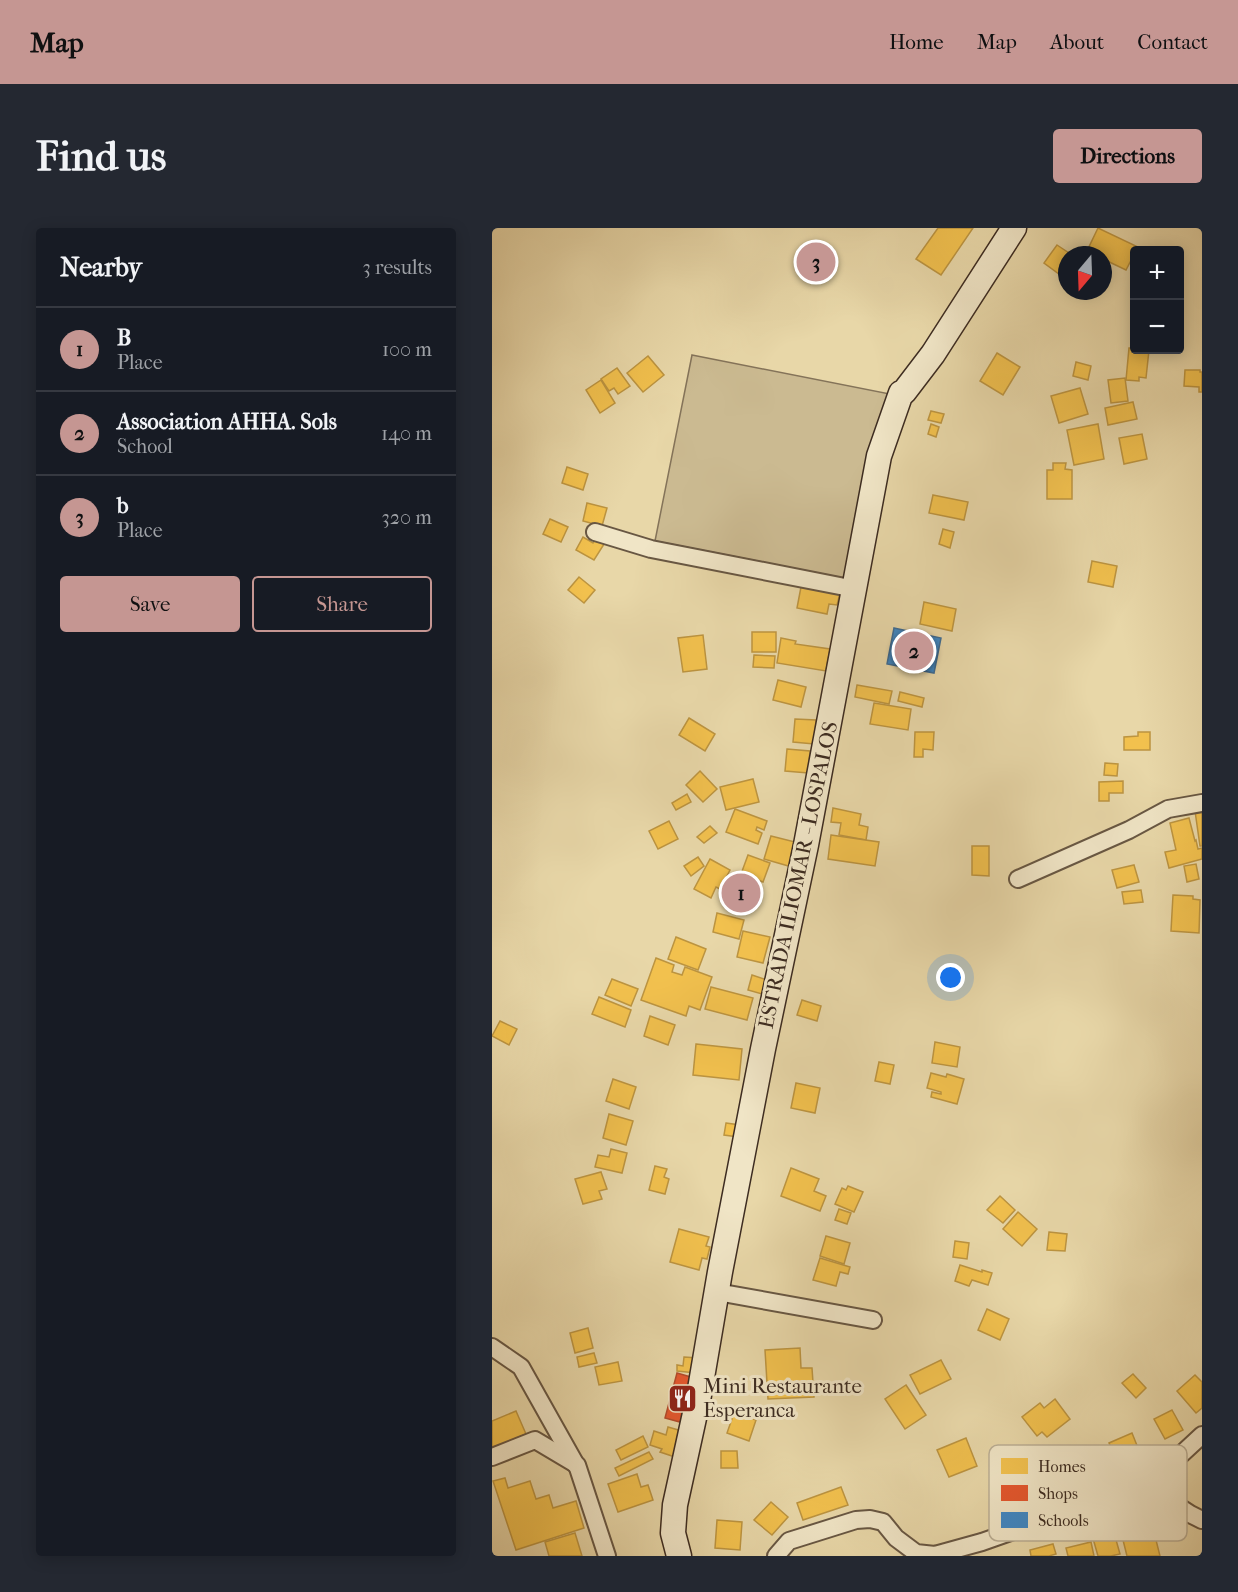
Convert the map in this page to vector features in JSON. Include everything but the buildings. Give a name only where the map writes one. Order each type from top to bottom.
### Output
[{"type":"street","name":"ESTRADA ILIOMAR - LOSPALOS","points":[[680,1556],[673,1533],[675,1505],[699,1395],[763,1049],[806,845],[879,456],[901,393],[933,354],[1014,228]]},
{"type":"street","points":[[596,532],[651,549],[855,589]]},
{"type":"street","points":[[1018,879],[1129,830],[1168,808],[1202,803]]},
{"type":"street","points":[[717,1292],[873,1320]]},
{"type":"street","points":[[492,1347],[521,1367],[577,1466],[607,1556]]},
{"type":"street","points":[[1187,1449],[1200,1437]]},
{"type":"street","points":[[492,1457],[535,1440],[577,1466]]},
{"type":"street","points":[[1187,1512],[1202,1520]]},
{"type":"street","points":[[776,1556],[789,1541],[856,1520],[870,1519],[883,1522],[896,1538],[916,1553],[935,1555],[989,1539]]},
{"type":"shaded area","points":[[692,355],[890,394],[854,580],[655,541]]},
{"type":"place","name":"b","points":[[816,262]]},
{"type":"place","name":"Association AHHA. Sols","points":[[914,651]]},
{"type":"place","name":"B","points":[[741,893]]},
{"type":"place","name":"Mini Restaurante Esperanca","points":[[682,1398]]}]
